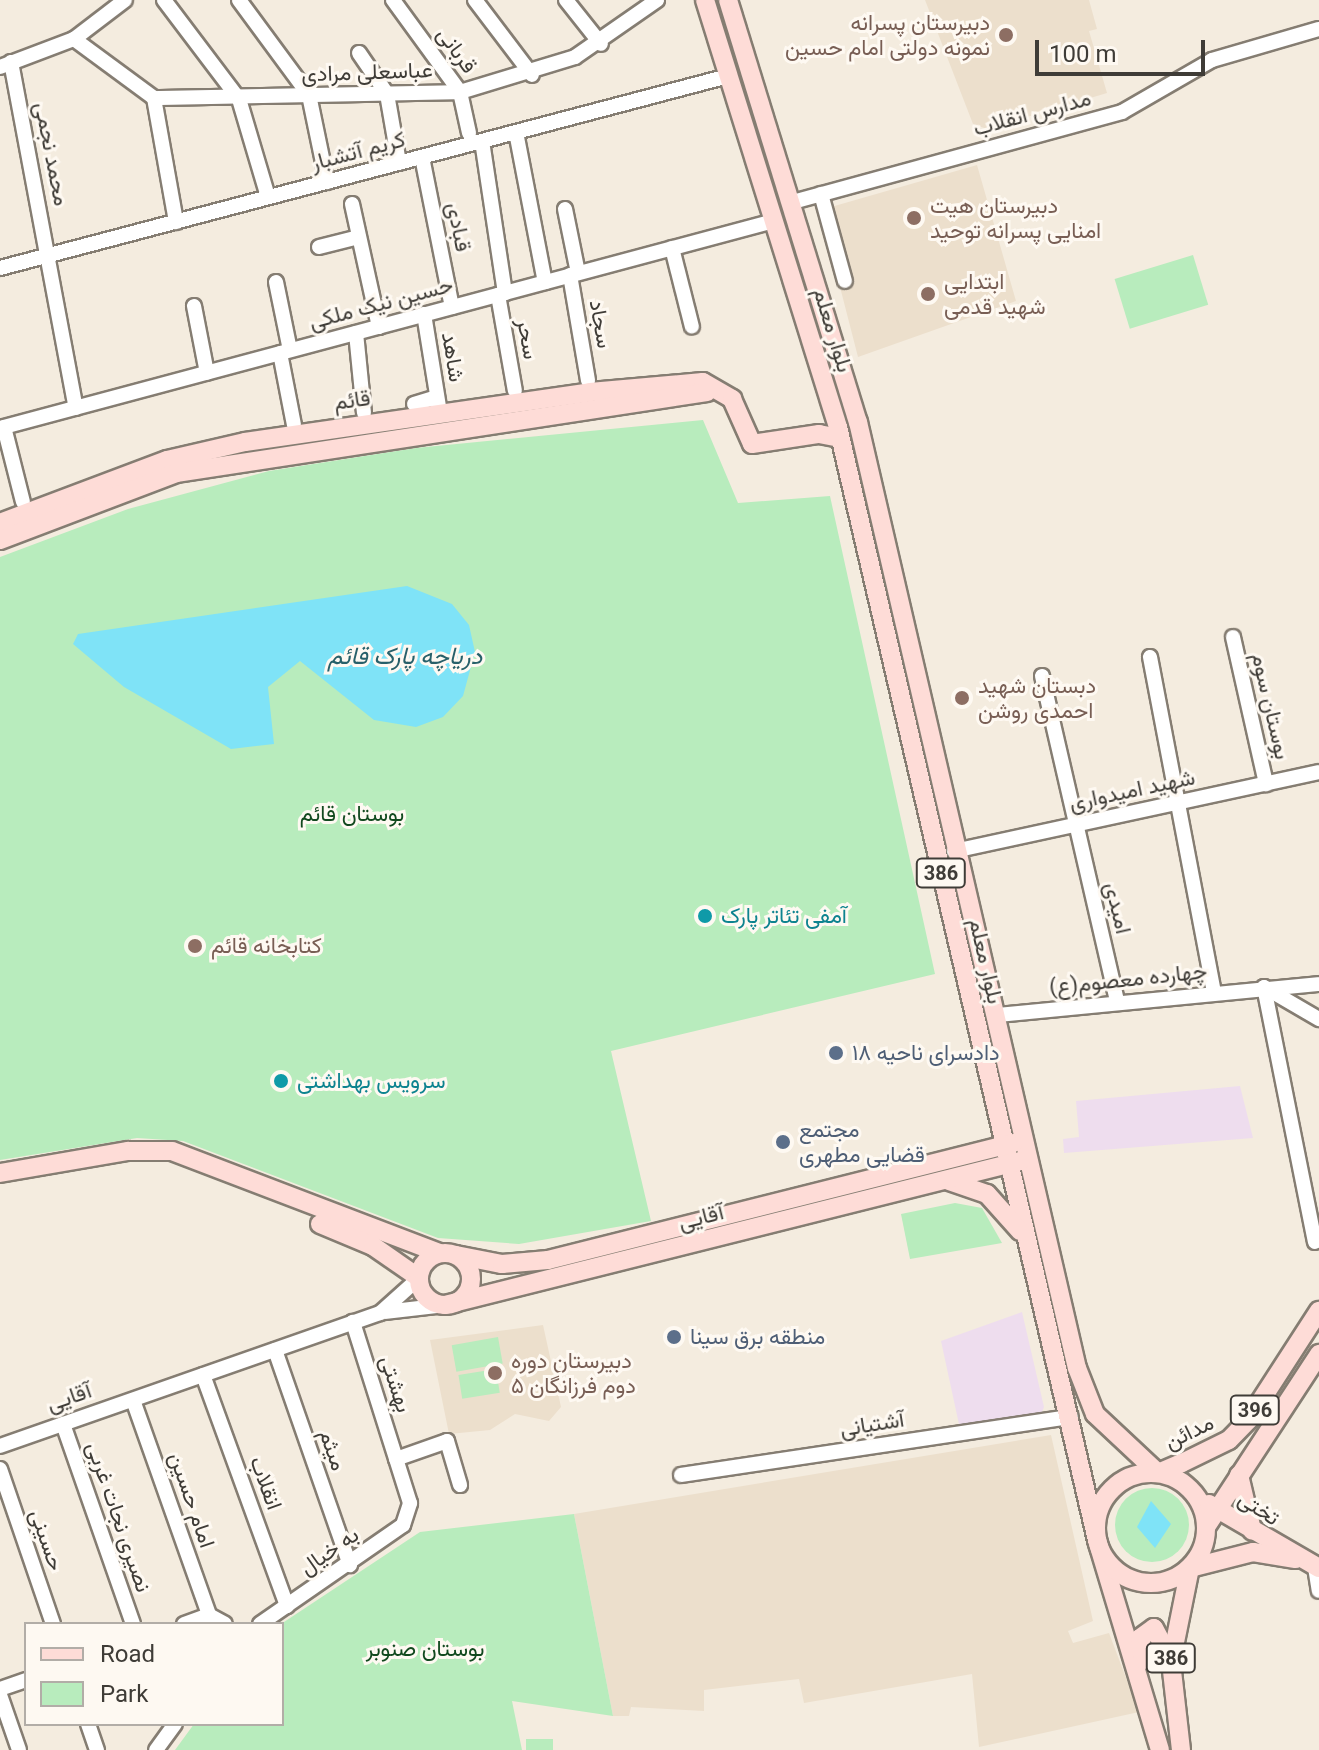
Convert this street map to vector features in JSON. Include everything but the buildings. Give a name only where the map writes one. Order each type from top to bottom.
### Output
[{"type":"main road","name":"بلوار معلم","points":[[705,0],[840,438],[999,1119],[1023,1235],[1071,1417],[1097,1540],[1149,1703],[1160,1750]]},
{"type":"main road","name":"بلوار معلم","points":[[728,0],[793,202],[858,422],[954,851],[1029,1149],[1077,1368],[1095,1414],[1158,1473]]},
{"type":"main road","name":"قائم","points":[[0,523],[167,460],[258,440],[590,392],[703,382],[721,390]]},
{"type":"main road","points":[[721,390],[752,444],[819,434],[840,438]]},
{"type":"main road","name":"قائم","points":[[0,540],[176,473],[721,390]]},
{"type":"main road","points":[[976,1152],[999,1119]]},
{"type":"main road","name":"آقایی","points":[[445,1305],[942,1180],[1006,1154],[1029,1149]]},
{"type":"main road","points":[[0,1173],[172,1151],[228,1167],[333,1223],[419,1278],[424,1294],[445,1305],[470,1284],[468,1267],[448,1254],[425,1262],[419,1278]]},
{"type":"main road","name":"آقایی","points":[[333,1223],[448,1254],[502,1264],[548,1260],[976,1152],[1006,1154]]},
{"type":"main road","points":[[0,1185],[174,1162],[333,1223]]},
{"type":"main road","points":[[942,1180],[987,1194],[1023,1235]]},
{"type":"main road","name":"مدائن","points":[[1158,1473],[1239,1430],[1319,1311]]},
{"type":"main road","name":"396","points":[[1206,1527],[1319,1354]]},
{"type":"main road","points":[[1140,1473],[1158,1473],[1196,1496],[1206,1527],[1190,1568],[1164,1582],[1135,1581],[1111,1566],[1097,1540],[1110,1491],[1140,1473]]},
{"type":"main road","points":[[1239,1475],[1239,1500],[1256,1535]]},
{"type":"main road","name":"تختی","points":[[1196,1496],[1295,1559],[1317,1568]]},
{"type":"main road","name":"تختی","points":[[1190,1568],[1253,1552],[1295,1559]]},
{"type":"main road","name":"386","points":[[1181,1750],[1171,1662],[1190,1568]]},
{"type":"main road","points":[[1149,1703],[1144,1630],[1161,1632],[1171,1662]]},
{"type":"street","points":[[6,64],[74,39],[125,0]]},
{"type":"street","points":[[164,0],[239,99],[268,197]]},
{"type":"street","points":[[239,0],[309,95],[327,182]]},
{"type":"street","name":"قربانی","points":[[393,0],[460,92],[475,137],[502,294]]},
{"type":"street","points":[[475,0],[532,75]]},
{"type":"street","points":[[566,0],[601,44]]},
{"type":"street","name":"عباسعلی مرادی","points":[[154,98],[239,99],[460,92],[532,75],[601,44],[651,3]]},
{"type":"street","name":"مدارس انقلاب","points":[[793,202],[1122,112],[1212,60],[1319,29]]},
{"type":"street","points":[[74,39],[154,98],[176,222]]},
{"type":"street","points":[[359,53],[387,94],[399,163]]},
{"type":"street","name":"محمد نجمی","points":[[6,64],[50,255],[76,408]]},
{"type":"street","name":"کریم آتشبار","points":[[0,268],[422,157],[475,137],[516,132],[728,76]]},
{"type":"street","points":[[516,132],[545,282]]},
{"type":"street","name":"قبادی","points":[[422,157],[452,307]]},
{"type":"street","points":[[821,194],[845,281]]},
{"type":"street","points":[[352,204],[379,327]]},
{"type":"street","name":"سجاد","points":[[565,209],[588,380]]},
{"type":"street","name":"حسین نیک ملکی","points":[[2,427],[774,221]]},
{"type":"street","points":[[319,247],[359,237]]},
{"type":"street","points":[[672,248],[692,327]]},
{"type":"street","points":[[276,282],[294,425]]},
{"type":"street","name":"سحر","points":[[502,294],[515,391]]},
{"type":"street","points":[[194,306],[207,373]]},
{"type":"street","name":"شاهد","points":[[414,404],[438,402],[424,314]]},
{"type":"street","points":[[356,333],[364,413]]},
{"type":"street","points":[[2,427],[23,502]]},
{"type":"street","name":"بوستان سوم","points":[[1233,637],[1266,784]]},
{"type":"street","points":[[1150,657],[1214,992]]},
{"type":"street","name":"امیدی","points":[[1042,676],[1117,1002]]},
{"type":"street","name":"شهيد امیدواری","points":[[954,851],[1319,772]]},
{"type":"street","name":"چهارده معصوم(ع)","points":[[997,1015],[1319,984]]},
{"type":"street","points":[[1264,987],[1319,1019]]},
{"type":"street","points":[[1264,987],[1315,1242]]},
{"type":"street","name":"آقایی","points":[[380,1313],[419,1278]]},
{"type":"street","name":"آقایی","points":[[0,1446],[380,1313],[445,1305]]},
{"type":"street","name":"بهشتی","points":[[353,1322],[410,1503]]},
{"type":"street","name":"میثم","points":[[275,1350],[350,1565]]},
{"type":"street","name":"انقلاب","points":[[203,1375],[287,1606]]},
{"type":"street","name":"امام حسین","points":[[133,1400],[209,1615]]},
{"type":"street","name":"آشتیانی","points":[[681,1475],[1071,1417]]},
{"type":"street","name":"نصیری نجات غربی","points":[[63,1424],[132,1622]]},
{"type":"street","points":[[396,1459],[447,1441],[460,1485]]},
{"type":"street","name":"حسینی","points":[[0,1469],[52,1622]]},
{"type":"street","name":"به خیال","points":[[263,1622],[350,1565],[403,1525],[410,1503]]},
{"type":"street","points":[[1317,1568],[1319,1591]]},
{"type":"street","points":[[190,1622],[209,1615],[221,1622]]},
{"type":"street","points":[[0,1689],[24,1681]]},
{"type":"street","points":[[0,1695],[19,1750]]},
{"type":"street","points":[[89,1726],[97,1750]]},
{"type":"street","points":[[156,1750],[172,1726]]},
{"type":"shaded area","points":[[925,0],[1089,0],[1097,29],[1089,31],[1107,93],[987,129],[973,124]]},
{"type":"shaded area","points":[[977,165],[1016,301],[858,357],[840,287],[853,281],[831,207]]},
{"type":"shaded area","points":[[1240,1086],[1253,1138],[1064,1153],[1063,1139],[1079,1137],[1076,1101]]},
{"type":"shaded area","points":[[1022,1312],[1044,1407],[1040,1417],[960,1429],[941,1341]]},
{"type":"shaded area","name":"دبیرستان دوره دوم فرزانگان ۵","points":[[543,1325],[561,1407],[549,1421],[515,1414],[490,1430],[449,1434],[430,1340]]},
{"type":"shaded area","points":[[1051,1435],[1093,1621],[1068,1631],[1073,1643],[1109,1633],[1139,1712],[979,1747],[972,1674],[804,1703],[799,1679],[704,1690],[704,1711],[631,1707],[629,1716],[613,1716],[574,1514]]},
{"type":"green space","points":[[1193,255],[1208,305],[1130,329],[1115,279]]},
{"type":"green space","name":"بوستان قائم","points":[[703,420],[738,503],[830,496],[935,974],[611,1051],[651,1221],[519,1244],[438,1238],[183,1141],[137,1138],[0,1160],[0,557],[128,509],[269,471],[416,448]]},
{"type":"green space","points":[[955,1203],[982,1208],[1002,1243],[910,1259],[901,1214]]},
{"type":"green space","points":[[498,1337],[503,1364],[456,1372],[452,1345]]},
{"type":"green space","points":[[496,1369],[500,1393],[462,1399],[458,1375]]},
{"type":"green space","points":[[1145,1488],[1159,1488],[1173,1494],[1183,1504],[1189,1525],[1183,1546],[1173,1556],[1159,1562],[1145,1562],[1131,1556],[1121,1546],[1115,1532],[1115,1518],[1121,1504],[1131,1494]]},
{"type":"green space","name":"بوستان صنوبر","points":[[574,1514],[613,1716],[512,1701],[522,1750],[175,1750],[193,1726],[284,1726],[284,1622],[420,1532]]},
{"type":"green space","points":[[526,1739],[553,1739],[553,1750],[526,1750]]},
{"type":"water","name":"دریاچه پارک قائم","points":[[407,586],[452,604],[469,625],[475,652],[463,696],[443,717],[416,727],[374,720],[300,661],[268,687],[274,744],[231,749],[124,687],[73,644],[78,634]]},
{"type":"water","points":[[1151,1501],[1171,1524],[1155,1548],[1137,1527]]},
{"type":"place","name":"دبیرستان پسرانه نمونه دولتی امام حسین","points":[[1006,35]]},
{"type":"place","name":"دبیرستان هیت امنایی پسرانه توحید","points":[[914,218]]},
{"type":"place","name":"ابتدایی شهید قدمی","points":[[928,294]]},
{"type":"place","name":"دبستان شهید احمدی روشن","points":[[962,698]]},
{"type":"place","name":"آمفی تئاتر پارک","points":[[705,916]]},
{"type":"place","name":"کتابخانه قائم","points":[[195,946]]},
{"type":"place","name":"دادسرای ناحیه ۱۸","points":[[836,1053]]},
{"type":"place","name":"سرویس بهداشتی","points":[[281,1081]]},
{"type":"place","name":"مجتمع قضایی مطهری","points":[[783,1142]]},
{"type":"place","name":"منطقه برق سینا","points":[[674,1337]]},
{"type":"place","name":"دبیرستان دوره دوم فرزانگان ۵","points":[[495,1373]]}]
